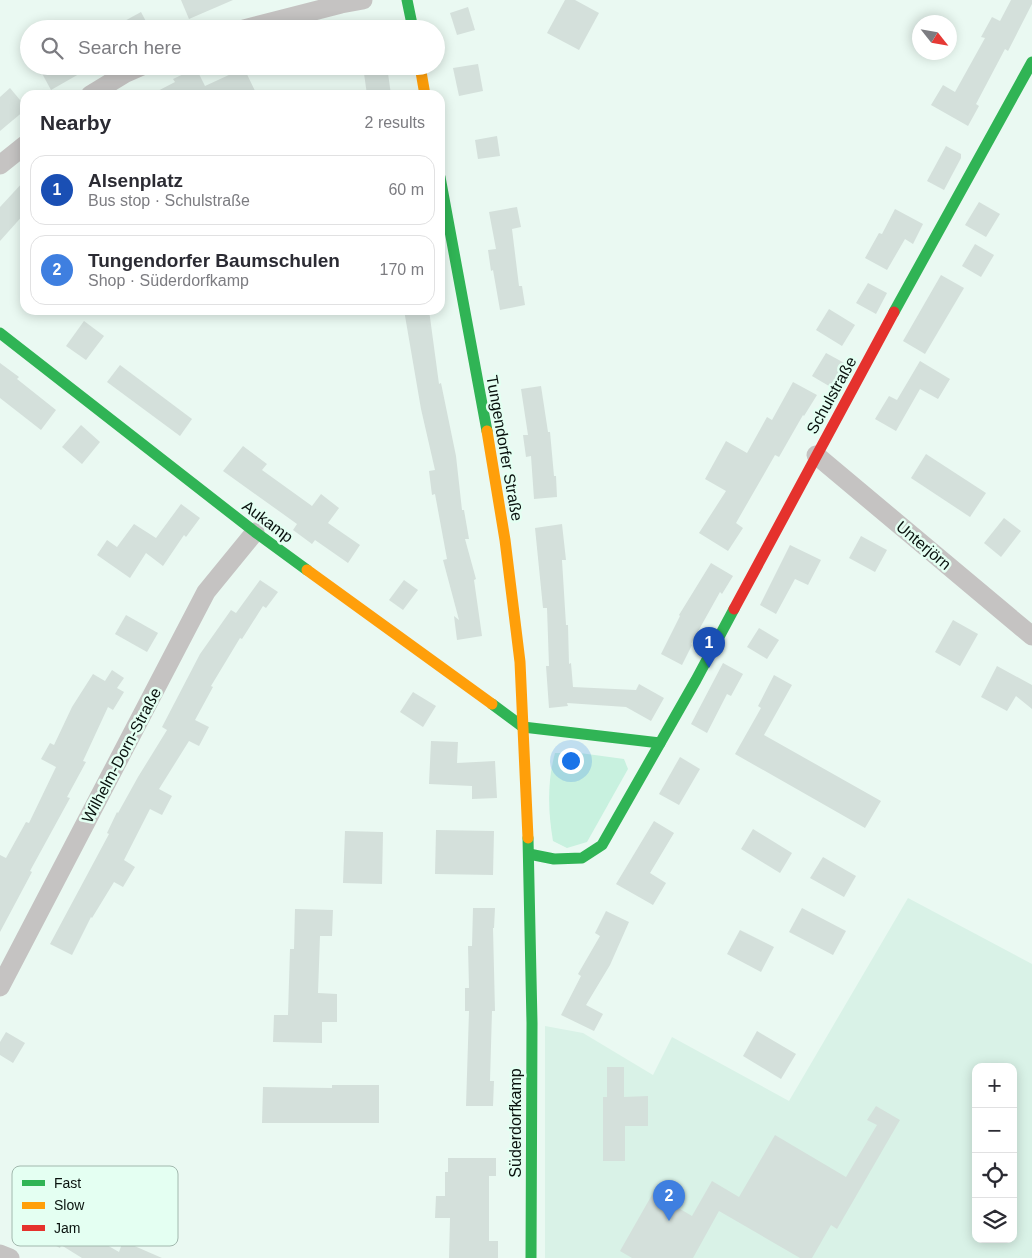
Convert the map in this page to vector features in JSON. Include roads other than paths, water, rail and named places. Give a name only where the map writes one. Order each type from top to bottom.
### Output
[{"type":"street","points":[[279,20],[363,0]]},
{"type":"street","points":[[408,0],[411,20]]},
{"type":"street","name":"Schulstraße","points":[[529,854],[554,859],[582,858],[602,846],[696,680],[816,455],[1032,62]]},
{"type":"street","points":[[98,90],[123,75]]},
{"type":"street","points":[[422,75],[424,90]]},
{"type":"street","points":[[0,165],[20,149]]},
{"type":"street","name":"Tungendorfer Straße","points":[[445,204],[488,435],[520,665],[529,854]]},
{"type":"street","name":"Aukamp","points":[[0,333],[255,532],[523,727]]},
{"type":"street","name":"Unterjörn","points":[[816,455],[1032,636]]},
{"type":"street","name":"Wilhelm-Dorn-Straße","points":[[0,987],[206,592],[255,532]]},
{"type":"street","points":[[523,727],[660,743]]},
{"type":"street","name":"Süderdorfkamp","points":[[529,854],[531,1258]]},
{"type":"street","points":[[0,1254],[10,1258]]},
{"type":"place","name":"Alsenplatz","points":[[709,668]]},
{"type":"place","name":"Tungendorfer Baumschulen","points":[[669,1221]]}]
